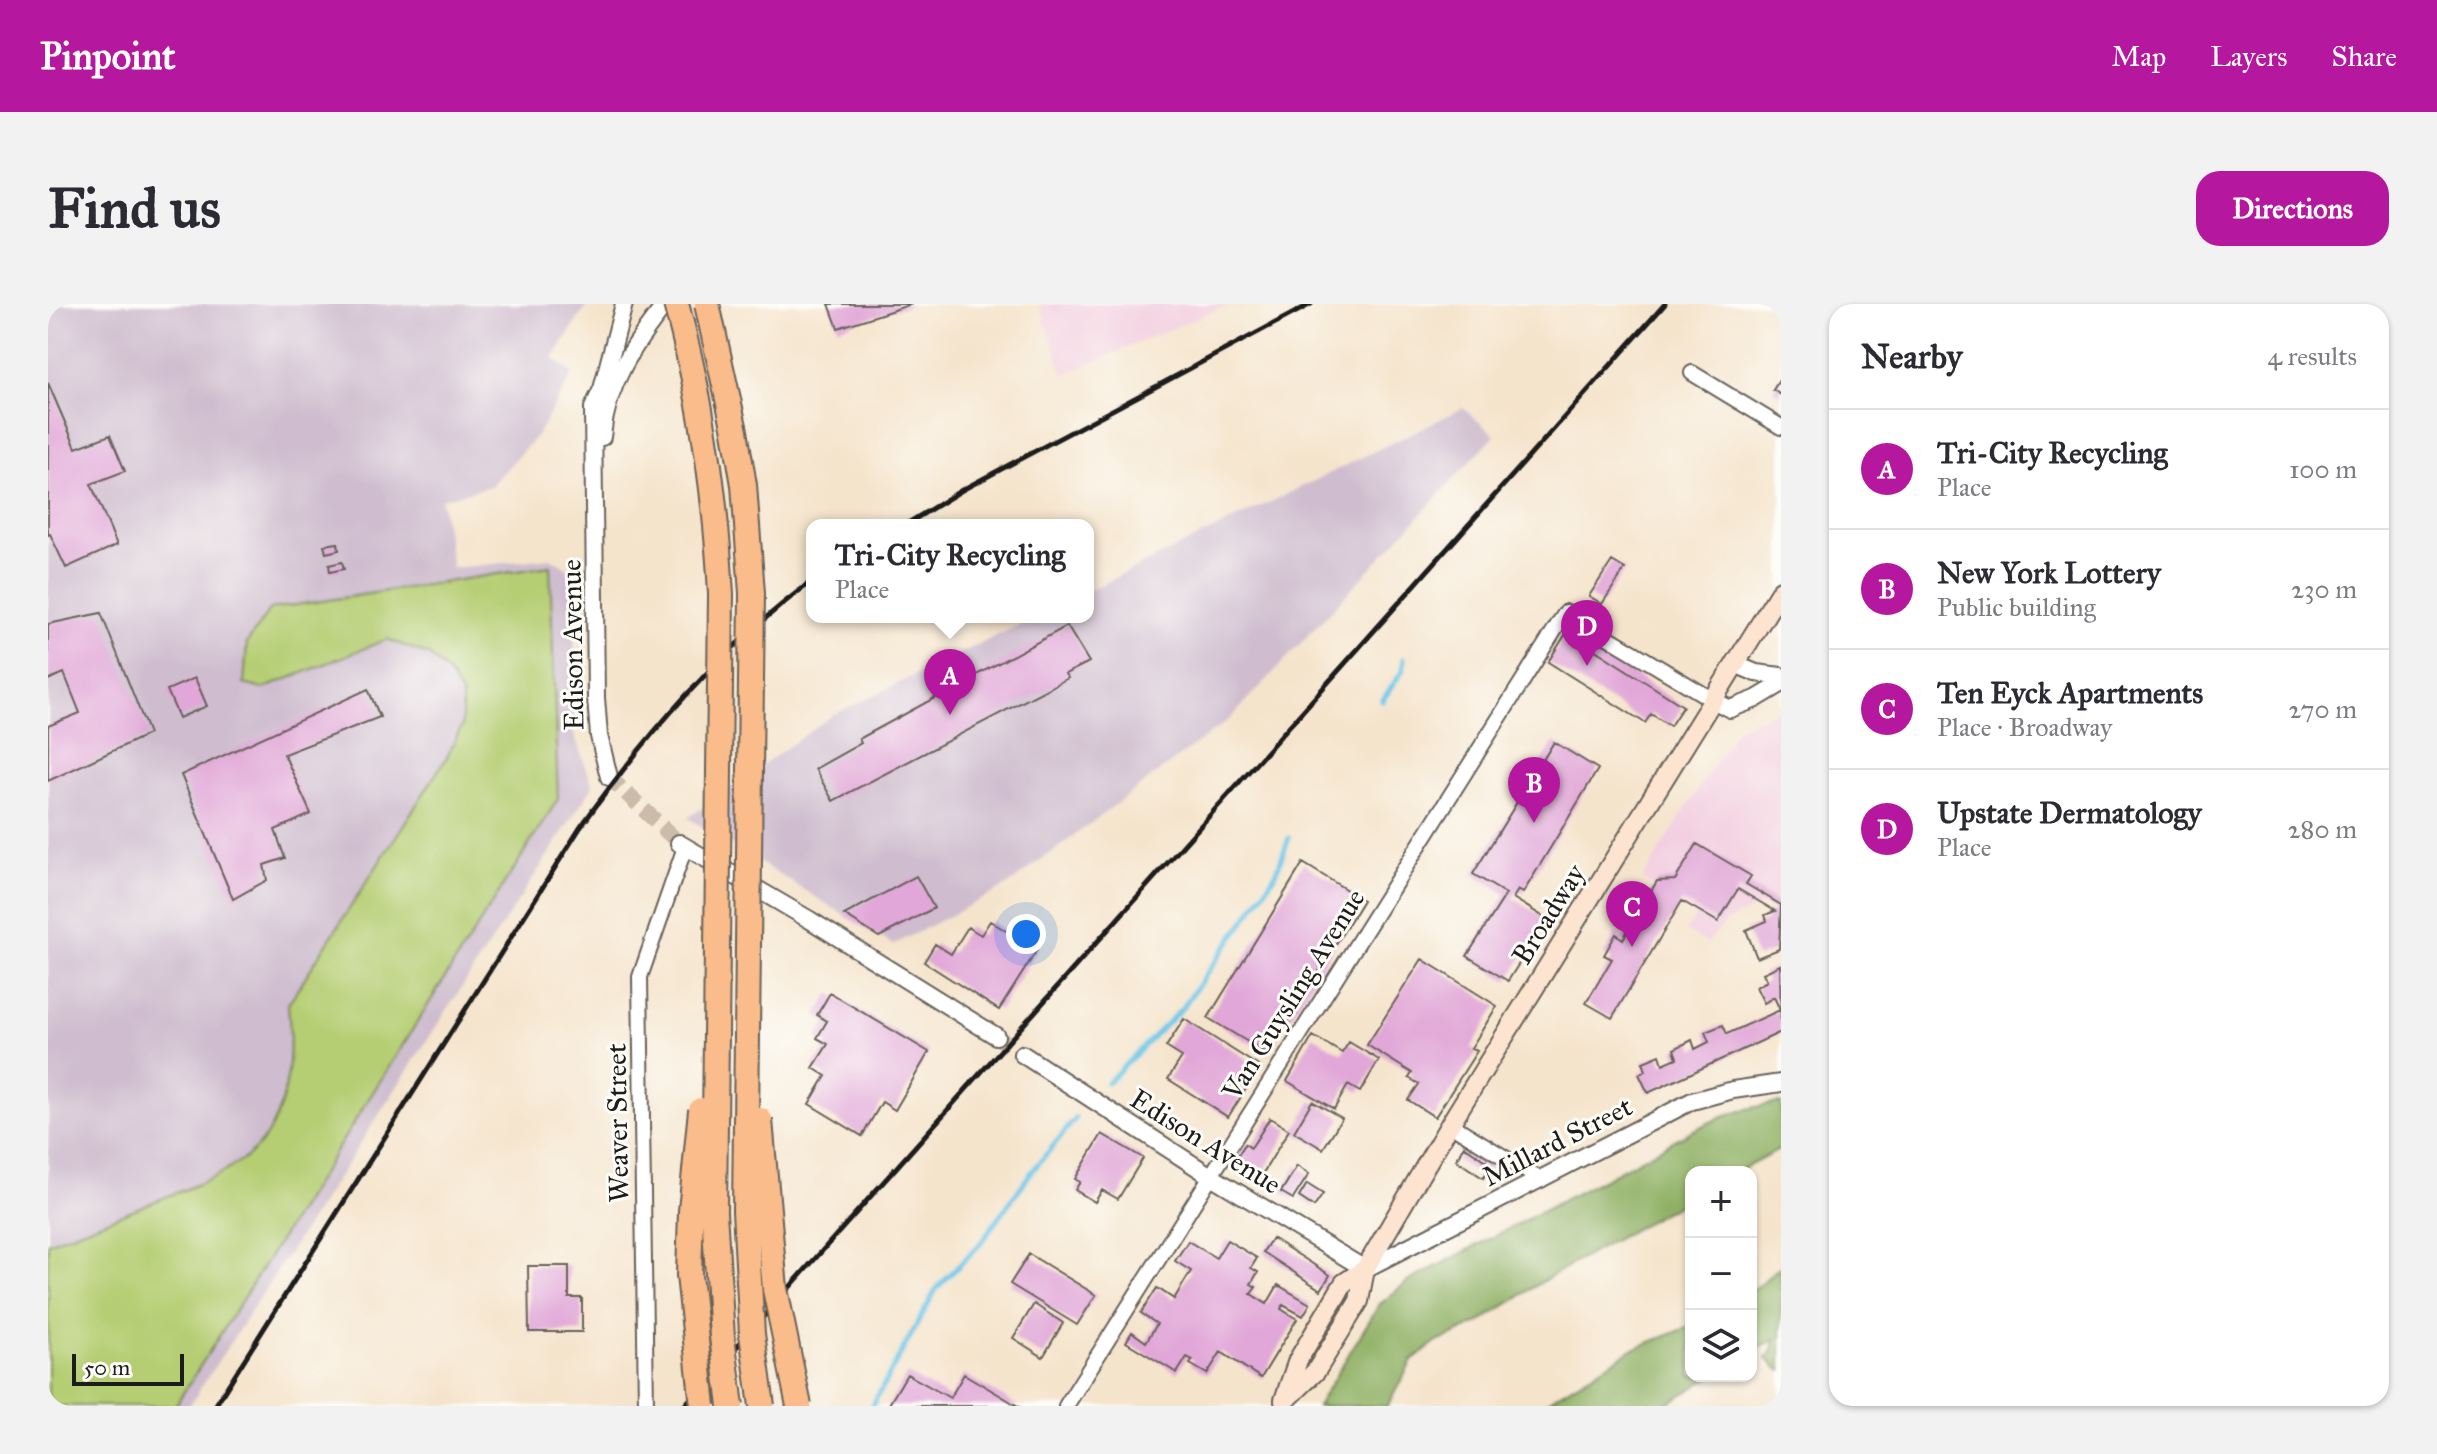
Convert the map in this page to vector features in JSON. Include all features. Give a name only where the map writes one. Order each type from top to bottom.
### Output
[{"type":"highway","points":[[676,304],[705,436],[718,541],[722,646],[715,1253],[731,1406]]},
{"type":"highway","points":[[707,304],[735,431],[749,539],[752,658],[746,1251],[752,1334],[762,1406]]},
{"type":"highway","points":[[703,1406],[690,1297],[689,1243],[717,945]]},
{"type":"highway","points":[[748,945],[770,1250],[799,1406]]},
{"type":"main road","name":"Broadway","points":[[1282,1404],[1316,1371],[1359,1301],[1365,1269],[1450,1124],[1781,590]]},
{"type":"street","name":"Edison Avenue","points":[[609,777],[599,736],[596,698],[593,408],[602,389],[624,304]]},
{"type":"street","name":"Edison Avenue","points":[[596,510],[602,428],[610,390],[627,357],[666,304]]},
{"type":"street","points":[[1692,373],[1781,427]]},
{"type":"street","name":"Van Guysling Avenue","points":[[1066,1406],[1566,612],[1713,700]]},
{"type":"street","points":[[1735,664],[1756,673],[1781,676]]},
{"type":"street","points":[[1713,700],[1730,709],[1756,699],[1781,684]]},
{"type":"street","points":[[682,845],[810,920],[996,1036]]},
{"type":"street","name":"Weaver Street","points":[[646,1406],[640,977],[682,845]]},
{"type":"street","name":"Edison Avenue","points":[[1022,1054],[1209,1175],[1365,1269]]},
{"type":"street","name":"Millard Street","points":[[1365,1269],[1692,1101],[1733,1090],[1781,1083]]},
{"type":"street","points":[[1450,1124],[1541,1180]]},
{"type":"shaded area","points":[[48,304],[588,304],[553,358],[573,374],[537,435],[491,486],[441,499],[452,568],[551,558],[575,573],[573,732],[593,786],[189,1406],[48,1406]]},
{"type":"shaded area","points":[[1039,304],[1229,304],[1064,375]]},
{"type":"shaded area","points":[[1463,408],[1495,435],[1231,718],[1007,886],[893,945],[688,818],[833,715],[1023,623],[1094,623],[1094,588]]},
{"type":"shaded area","points":[[1781,708],[1781,896],[1727,921],[1707,943],[1686,931],[1697,914],[1642,879],[1736,729]]},
{"type":"green space","points":[[550,566],[558,799],[175,1406],[48,1406],[48,1243],[205,1181],[235,1165],[260,1143],[280,1108],[285,1087],[290,1045],[288,1004],[447,757],[462,726],[462,696],[449,674],[429,655],[387,639],[263,689],[244,684],[247,643],[270,609]]},
{"type":"green space","points":[[1781,1103],[1781,1149],[1748,1166],[1685,1166],[1685,1200],[1551,1276],[1477,1324],[1437,1342],[1412,1361],[1387,1406],[1317,1406],[1379,1305],[1407,1282],[1697,1128],[1759,1106]]},
{"type":"green space","points":[[1781,1266],[1781,1371],[1766,1358],[1773,1351],[1775,1339],[1757,1349],[1757,1287]]},
{"type":"green space","points":[[1685,1328],[1685,1382],[1702,1382],[1664,1406],[1539,1406],[1631,1350]]},
{"type":"building","points":[[829,304],[912,304],[838,328]]},
{"type":"building","points":[[1781,377],[1781,395],[1773,390]]},
{"type":"building","points":[[48,383],[76,448],[110,435],[125,471],[91,484],[117,545],[66,568],[48,535]]},
{"type":"building","points":[[338,543],[339,550],[326,553],[324,545]]},
{"type":"building","points":[[1612,561],[1625,569],[1602,604],[1589,596]]},
{"type":"building","points":[[342,562],[344,569],[330,572],[329,565]]},
{"type":"building","points":[[101,613],[149,734],[48,781],[48,726],[80,713],[64,673],[48,680],[48,624]]},
{"type":"building","points":[[1067,626],[1089,662],[1065,674],[1068,678],[833,801],[815,769],[861,743],[859,739]]},
{"type":"building","points":[[1567,632],[1683,706],[1670,726],[1651,714],[1645,723],[1548,662]]},
{"type":"building","points":[[195,678],[207,706],[179,718],[167,690]]},
{"type":"building","points":[[368,689],[380,717],[284,754],[311,814],[275,830],[285,858],[264,865],[267,880],[233,899],[181,775]]},
{"type":"building","points":[[1554,742],[1598,769],[1523,893],[1518,890],[1513,898],[1547,919],[1508,981],[1467,956],[1506,894],[1473,874]]},
{"type":"building","points":[[1697,844],[1751,876],[1746,884],[1781,905],[1779,949],[1757,958],[1746,930],[1767,921],[1765,915],[1775,911],[1738,889],[1718,922],[1682,901],[1612,1018],[1586,1003],[1612,959],[1604,955],[1616,934],[1623,939],[1657,881],[1675,880]]},
{"type":"building","points":[[1303,863],[1363,900],[1268,1054],[1208,1018]]},
{"type":"building","points":[[916,876],[934,908],[879,937],[844,915]]},
{"type":"building","points":[[990,921],[1037,950],[999,1010],[924,962],[935,944],[951,954],[968,927],[981,935]]},
{"type":"building","points":[[1422,959],[1497,1006],[1471,1048],[1477,1051],[1435,1117],[1408,1100],[1419,1084],[1409,1078],[1412,1073],[1367,1045]]},
{"type":"building","points":[[1780,965],[1781,1032],[1648,1093],[1639,1074],[1646,1071],[1643,1062],[1660,1055],[1663,1064],[1677,1058],[1674,1049],[1692,1040],[1695,1049],[1709,1042],[1705,1032],[1723,1025],[1727,1034],[1780,1010],[1774,997],[1764,1003],[1756,987],[1767,981],[1763,973]]},
{"type":"building","points":[[830,993],[929,1052],[895,1110],[882,1102],[862,1136],[809,1104],[826,1076],[813,1068],[828,1044],[817,1038],[827,1021],[817,1015]]},
{"type":"building","points":[[1184,1019],[1260,1067],[1228,1117],[1168,1079],[1182,1057],[1166,1047]]},
{"type":"building","points":[[1313,1036],[1342,1053],[1349,1042],[1379,1060],[1360,1092],[1348,1085],[1334,1109],[1287,1081]]},
{"type":"building","points":[[1312,1101],[1342,1118],[1323,1149],[1294,1132]]},
{"type":"building","points":[[1270,1118],[1289,1130],[1260,1178],[1234,1162],[1245,1144],[1251,1148]]},
{"type":"building","points":[[1102,1134],[1143,1158],[1118,1199],[1102,1190],[1095,1202],[1075,1190],[1080,1182],[1075,1179]]},
{"type":"building","points":[[1464,1146],[1492,1165],[1483,1178],[1456,1160]]},
{"type":"building","points":[[1297,1166],[1309,1174],[1293,1199],[1281,1192]]},
{"type":"building","points":[[1307,1184],[1323,1194],[1314,1207],[1299,1197]]},
{"type":"building","points":[[1272,1238],[1330,1275],[1321,1290],[1263,1252]]},
{"type":"building","points":[[1227,1240],[1257,1258],[1251,1268],[1258,1272],[1251,1284],[1256,1287],[1251,1294],[1267,1304],[1278,1285],[1310,1304],[1303,1316],[1283,1305],[1281,1309],[1297,1319],[1261,1378],[1221,1352],[1207,1374],[1190,1364],[1193,1360],[1187,1357],[1177,1373],[1126,1342],[1132,1332],[1146,1342],[1157,1324],[1141,1313],[1157,1288],[1174,1299],[1191,1271],[1175,1261],[1188,1241],[1216,1258]]},
{"type":"building","points":[[1029,1254],[1096,1295],[1077,1325],[1010,1284]]},
{"type":"building","points":[[528,1266],[569,1266],[569,1298],[582,1298],[582,1332],[529,1332]]},
{"type":"building","points":[[1034,1304],[1063,1323],[1043,1357],[1013,1338]]},
{"type":"building","points":[[907,1374],[950,1398],[964,1374],[1018,1406],[888,1406]]},
{"type":"waterway","points":[[1382,701],[1403,670],[1404,659]]},
{"type":"waterway","points":[[1107,1083],[1182,1008],[1276,873],[1289,838]]},
{"type":"waterway","points":[[872,1406],[937,1288],[980,1244],[1030,1174],[1076,1118]]},
{"type":"tunnel","points":[[609,777],[679,843]]},
{"type":"tunnel","points":[[996,1036],[1022,1054]]},
{"type":"railway","points":[[915,519],[962,490],[1311,304]]},
{"type":"railway","points":[[684,1406],[1665,304]]},
{"type":"railway","points":[[215,1406],[580,828],[631,759],[686,695],[746,635],[806,586]]},
{"type":"place","name":"Upstate Dermatology","points":[[1587,666]]},
{"type":"place","name":"Tri-City Recycling","points":[[950,715]]},
{"type":"place","name":"New York Lottery","points":[[1534,823]]},
{"type":"place","name":"Ten Eyck Apartments","points":[[1632,947]]}]
